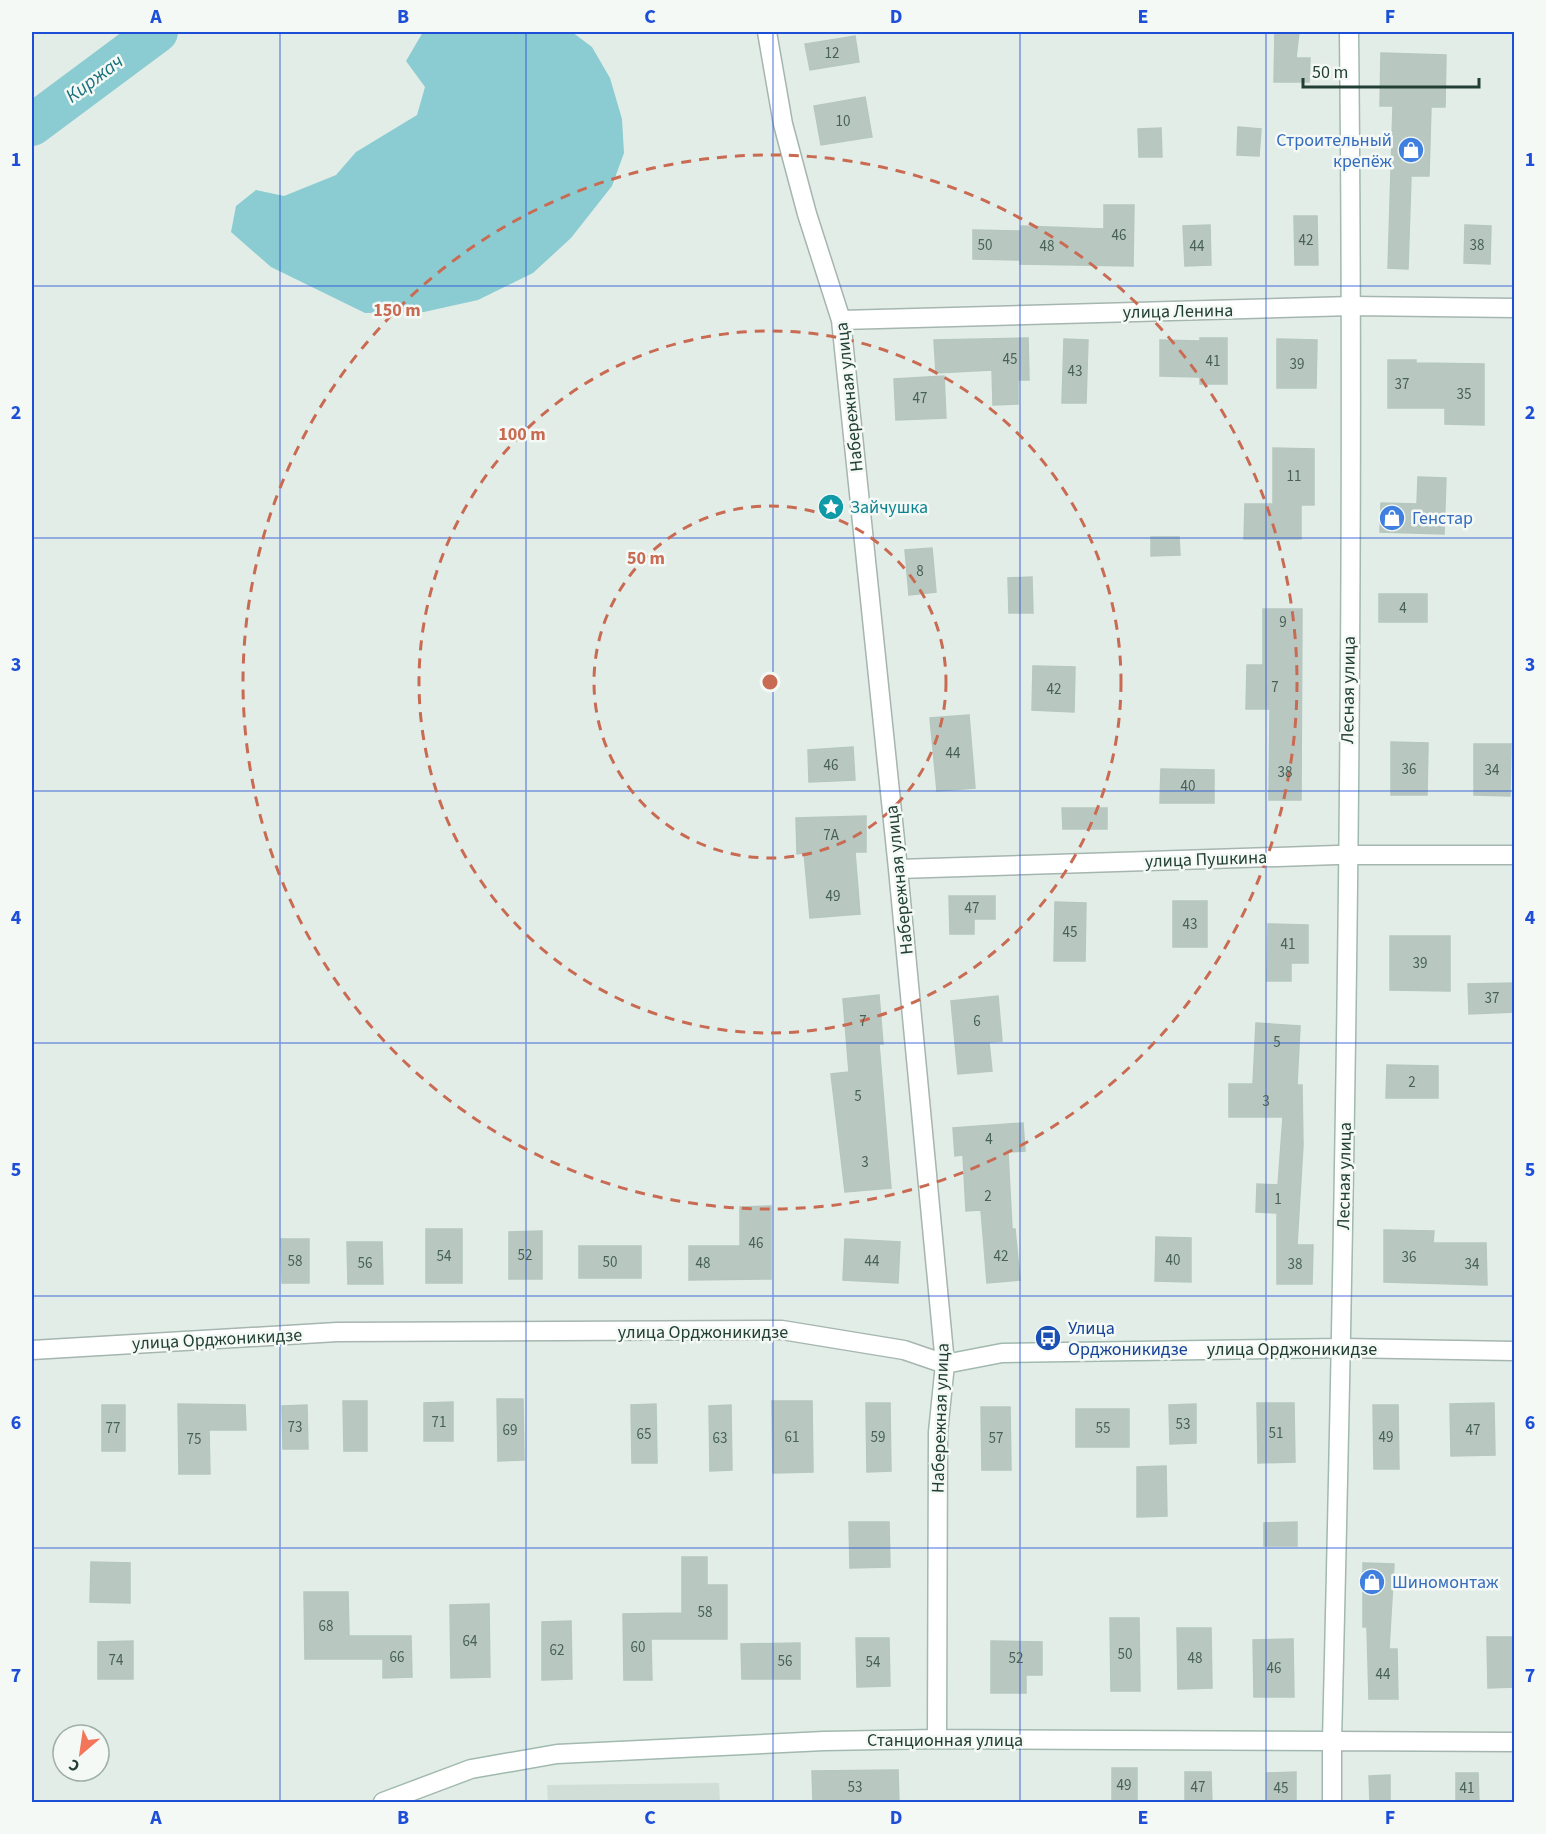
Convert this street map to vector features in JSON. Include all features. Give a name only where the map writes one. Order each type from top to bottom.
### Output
[{"type":"street","name":"Набережная улица","points":[[767,32],[783,124],[807,214],[841,320],[898,869],[945,1364],[938,1432],[937,1739]]},
{"type":"street","name":"Лесная улица","points":[[1332,1803],[1342,1348],[1347,855],[1352,306],[1349,32]]},
{"type":"street","name":"улица Ленина","points":[[841,320],[1352,306],[1515,308]]},
{"type":"street","name":"улица Пушкина","points":[[898,869],[1347,855],[1515,855]]},
{"type":"street","name":"улица Орджоникидзе","points":[[32,1350],[337,1332],[782,1330],[904,1350],[945,1364],[1002,1353],[1342,1348],[1515,1351]]},
{"type":"street","name":"Станционная улица","points":[[388,1801],[471,1769],[557,1754],[824,1741],[937,1739],[1515,1742]]},
{"type":"shaded area","points":[[719,1783],[720,1802],[548,1802],[547,1785]]},
{"type":"water","points":[[423,32],[572,32],[592,47],[610,78],[622,119],[624,153],[612,186],[571,238],[533,273],[478,300],[424,312],[365,313],[271,267],[231,232],[236,206],[256,190],[284,196],[336,175],[356,152],[417,115],[425,87],[406,61]]},
{"type":"building","points":[[1275,32],[1299,32],[1296,58],[1310,58],[1309,82],[1274,82]]},
{"type":"building","points":[[855,36],[859,62],[810,70],[805,44]]},
{"type":"building","points":[[1381,53],[1446,55],[1445,107],[1431,107],[1429,176],[1411,176],[1408,269],[1388,268],[1393,106],[1380,106]]},
{"type":"building","points":[[865,97],[872,137],[821,145],[814,106]]},
{"type":"building","points":[[1238,127],[1261,129],[1259,156],[1237,155]]},
{"type":"building","points":[[1161,128],[1162,157],[1139,157],[1138,129]]},
{"type":"building","points":[[1104,205],[1134,205],[1133,266],[1020,264],[1020,260],[973,259],[973,230],[1021,231],[1021,226],[1104,229]]},
{"type":"building","points":[[1294,216],[1317,216],[1318,265],[1295,265]]},
{"type":"building","points":[[1210,225],[1211,265],[1185,266],[1183,226]]},
{"type":"building","points":[[1465,225],[1491,226],[1490,264],[1464,263]]},
{"type":"building","points":[[1028,338],[1029,380],[1018,380],[1018,404],[993,405],[992,370],[936,373],[934,340]]},
{"type":"building","points":[[1200,338],[1227,338],[1227,384],[1200,384],[1200,377],[1160,376],[1160,340],[1200,341]]},
{"type":"building","points":[[1064,339],[1088,340],[1086,403],[1062,403]]},
{"type":"building","points":[[1277,339],[1317,340],[1316,388],[1277,388]]},
{"type":"building","points":[[1388,360],[1416,360],[1416,363],[1484,364],[1484,425],[1445,424],[1445,408],[1388,408]]},
{"type":"building","points":[[944,376],[946,418],[896,420],[894,379]]},
{"type":"building","points":[[1273,448],[1314,449],[1314,505],[1301,505],[1301,539],[1244,539],[1245,504],[1273,504]]},
{"type":"building","points":[[1418,477],[1446,478],[1444,534],[1380,532],[1381,503],[1417,504]]},
{"type":"building","points":[[1151,537],[1179,537],[1180,555],[1151,556]]},
{"type":"building","points":[[932,548],[936,592],[909,595],[905,550]]},
{"type":"building","points":[[1032,577],[1033,613],[1009,613],[1008,578]]},
{"type":"building","points":[[1379,594],[1427,594],[1427,622],[1379,622]]},
{"type":"building","points":[[1263,609],[1302,609],[1301,800],[1269,800],[1270,709],[1246,709],[1247,665],[1263,665]]},
{"type":"building","points":[[1033,666],[1075,667],[1074,712],[1032,710]]},
{"type":"building","points":[[969,715],[975,788],[937,791],[930,718]]},
{"type":"building","points":[[1391,742],[1428,743],[1427,795],[1391,795]]},
{"type":"building","points":[[1474,744],[1511,744],[1510,796],[1474,795]]},
{"type":"building","points":[[853,747],[855,780],[809,782],[808,750]]},
{"type":"building","points":[[1161,769],[1214,770],[1214,803],[1160,803]]},
{"type":"building","points":[[1062,808],[1107,808],[1107,829],[1063,829]]},
{"type":"building","points":[[866,816],[866,852],[855,852],[860,914],[810,918],[804,853],[797,854],[796,818]]},
{"type":"building","points":[[949,896],[995,896],[995,919],[974,919],[974,934],[950,934]]},
{"type":"building","points":[[1173,901],[1207,901],[1207,947],[1173,947]]},
{"type":"building","points":[[1055,902],[1086,903],[1085,961],[1054,961]]},
{"type":"building","points":[[1268,924],[1308,925],[1308,963],[1291,963],[1291,981],[1267,981]]},
{"type":"building","points":[[1390,936],[1450,936],[1450,991],[1390,990]]},
{"type":"building","points":[[1515,983],[1515,1012],[1469,1014],[1468,984]]},
{"type":"building","points":[[879,995],[883,1044],[879,1044],[891,1188],[845,1192],[831,1074],[849,1072],[843,999]]},
{"type":"building","points":[[998,996],[1002,1041],[989,1042],[992,1071],[958,1074],[951,1001]]},
{"type":"building","points":[[1256,1023],[1300,1026],[1297,1085],[1302,1085],[1303,1145],[1297,1245],[1313,1245],[1312,1284],[1277,1284],[1277,1213],[1256,1212],[1257,1184],[1278,1185],[1283,1117],[1229,1117],[1229,1084],[1253,1084]]},
{"type":"building","points":[[1387,1065],[1438,1066],[1438,1098],[1386,1098]]},
{"type":"building","points":[[1023,1123],[1025,1151],[1008,1152],[1012,1229],[1015,1229],[1020,1280],[987,1283],[981,1210],[966,1211],[963,1155],[955,1156],[953,1128]]},
{"type":"building","points":[[771,1206],[771,1279],[689,1280],[689,1246],[740,1246],[740,1207]]},
{"type":"building","points":[[426,1229],[462,1229],[462,1283],[426,1283]]},
{"type":"building","points":[[1384,1230],[1434,1231],[1433,1243],[1486,1243],[1487,1285],[1384,1282]]},
{"type":"building","points":[[542,1231],[542,1279],[509,1279],[509,1232]]},
{"type":"building","points":[[1156,1237],[1191,1238],[1191,1282],[1155,1281]]},
{"type":"building","points":[[281,1239],[309,1239],[309,1283],[282,1283]]},
{"type":"building","points":[[845,1239],[900,1242],[898,1283],[843,1280]]},
{"type":"building","points":[[347,1242],[382,1242],[383,1284],[348,1284]]},
{"type":"building","points":[[579,1246],[641,1246],[641,1278],[579,1278]]},
{"type":"building","points":[[497,1399],[523,1399],[524,1460],[498,1461]]},
{"type":"building","points":[[343,1401],[367,1401],[367,1451],[344,1451]]},
{"type":"building","points":[[772,1401],[812,1401],[813,1472],[773,1473]]},
{"type":"building","points":[[453,1402],[453,1441],[424,1441],[424,1403]]},
{"type":"building","points":[[866,1403],[890,1403],[891,1471],[867,1472]]},
{"type":"building","points":[[1257,1403],[1294,1403],[1295,1462],[1258,1463]]},
{"type":"building","points":[[1494,1403],[1495,1455],[1451,1456],[1450,1404]]},
{"type":"building","points":[[178,1404],[245,1405],[246,1430],[209,1430],[210,1474],[179,1474]]},
{"type":"building","points":[[656,1404],[657,1463],[632,1463],[631,1405]]},
{"type":"building","points":[[1196,1404],[1196,1443],[1170,1444],[1169,1405]]},
{"type":"building","points":[[102,1405],[125,1405],[125,1451],[102,1451]]},
{"type":"building","points":[[307,1405],[308,1449],[283,1449],[282,1406]]},
{"type":"building","points":[[731,1405],[732,1470],[710,1471],[709,1406]]},
{"type":"building","points":[[1373,1405],[1398,1405],[1399,1469],[1374,1469]]},
{"type":"building","points":[[981,1407],[1010,1407],[1011,1470],[982,1470]]},
{"type":"building","points":[[1076,1409],[1129,1409],[1129,1447],[1076,1447]]},
{"type":"building","points":[[1166,1466],[1167,1516],[1137,1517],[1137,1467]]},
{"type":"building","points":[[849,1522],[889,1522],[890,1567],[850,1568]]},
{"type":"building","points":[[1297,1522],[1297,1546],[1264,1546],[1264,1523]]},
{"type":"building","points":[[682,1557],[707,1557],[707,1585],[727,1585],[727,1639],[651,1639],[652,1680],[624,1680],[623,1614],[682,1613]]},
{"type":"building","points":[[91,1562],[130,1563],[130,1603],[90,1602]]},
{"type":"building","points":[[1363,1563],[1394,1564],[1389,1649],[1397,1649],[1398,1699],[1369,1699],[1367,1627],[1363,1627]]},
{"type":"building","points":[[304,1592],[348,1592],[349,1636],[411,1636],[412,1677],[383,1678],[383,1659],[305,1659]]},
{"type":"building","points":[[489,1604],[490,1677],[451,1678],[450,1605]]},
{"type":"building","points":[[1110,1618],[1139,1618],[1140,1691],[1111,1691]]},
{"type":"building","points":[[571,1621],[572,1679],[542,1680],[542,1622]]},
{"type":"building","points":[[1177,1628],[1211,1628],[1212,1688],[1178,1689]]},
{"type":"building","points":[[1487,1637],[1515,1637],[1515,1687],[1488,1688]]},
{"type":"building","points":[[856,1638],[889,1638],[890,1686],[857,1687]]},
{"type":"building","points":[[1293,1639],[1294,1697],[1254,1697],[1253,1640]]},
{"type":"building","points":[[133,1641],[133,1679],[98,1679],[98,1642]]},
{"type":"building","points":[[991,1641],[1042,1642],[1042,1675],[1026,1675],[1026,1693],[991,1693]]},
{"type":"building","points":[[800,1643],[800,1679],[742,1679],[741,1644]]},
{"type":"building","points":[[1112,1768],[1137,1768],[1137,1803],[1112,1803]]},
{"type":"building","points":[[898,1770],[899,1803],[813,1803],[812,1771]]},
{"type":"building","points":[[1185,1772],[1211,1772],[1212,1803],[1185,1803]]},
{"type":"building","points":[[1296,1772],[1296,1803],[1267,1803],[1267,1773]]},
{"type":"building","points":[[1456,1773],[1478,1773],[1479,1803],[1456,1803]]},
{"type":"building","points":[[1390,1775],[1390,1803],[1370,1803],[1369,1776]]},
{"type":"waterway","name":"Киржач","points":[[32,125],[157,32]]},
{"type":"place","name":"Строительный крепёж","points":[[1411,150]]},
{"type":"place","name":"Зайчушка","points":[[831,507]]},
{"type":"place","name":"Генстар","points":[[1392,518]]},
{"type":"place","name":"Улица Орджоникидзе","points":[[1048,1338]]},
{"type":"place","name":"Шиномонтаж","points":[[1372,1582]]}]
